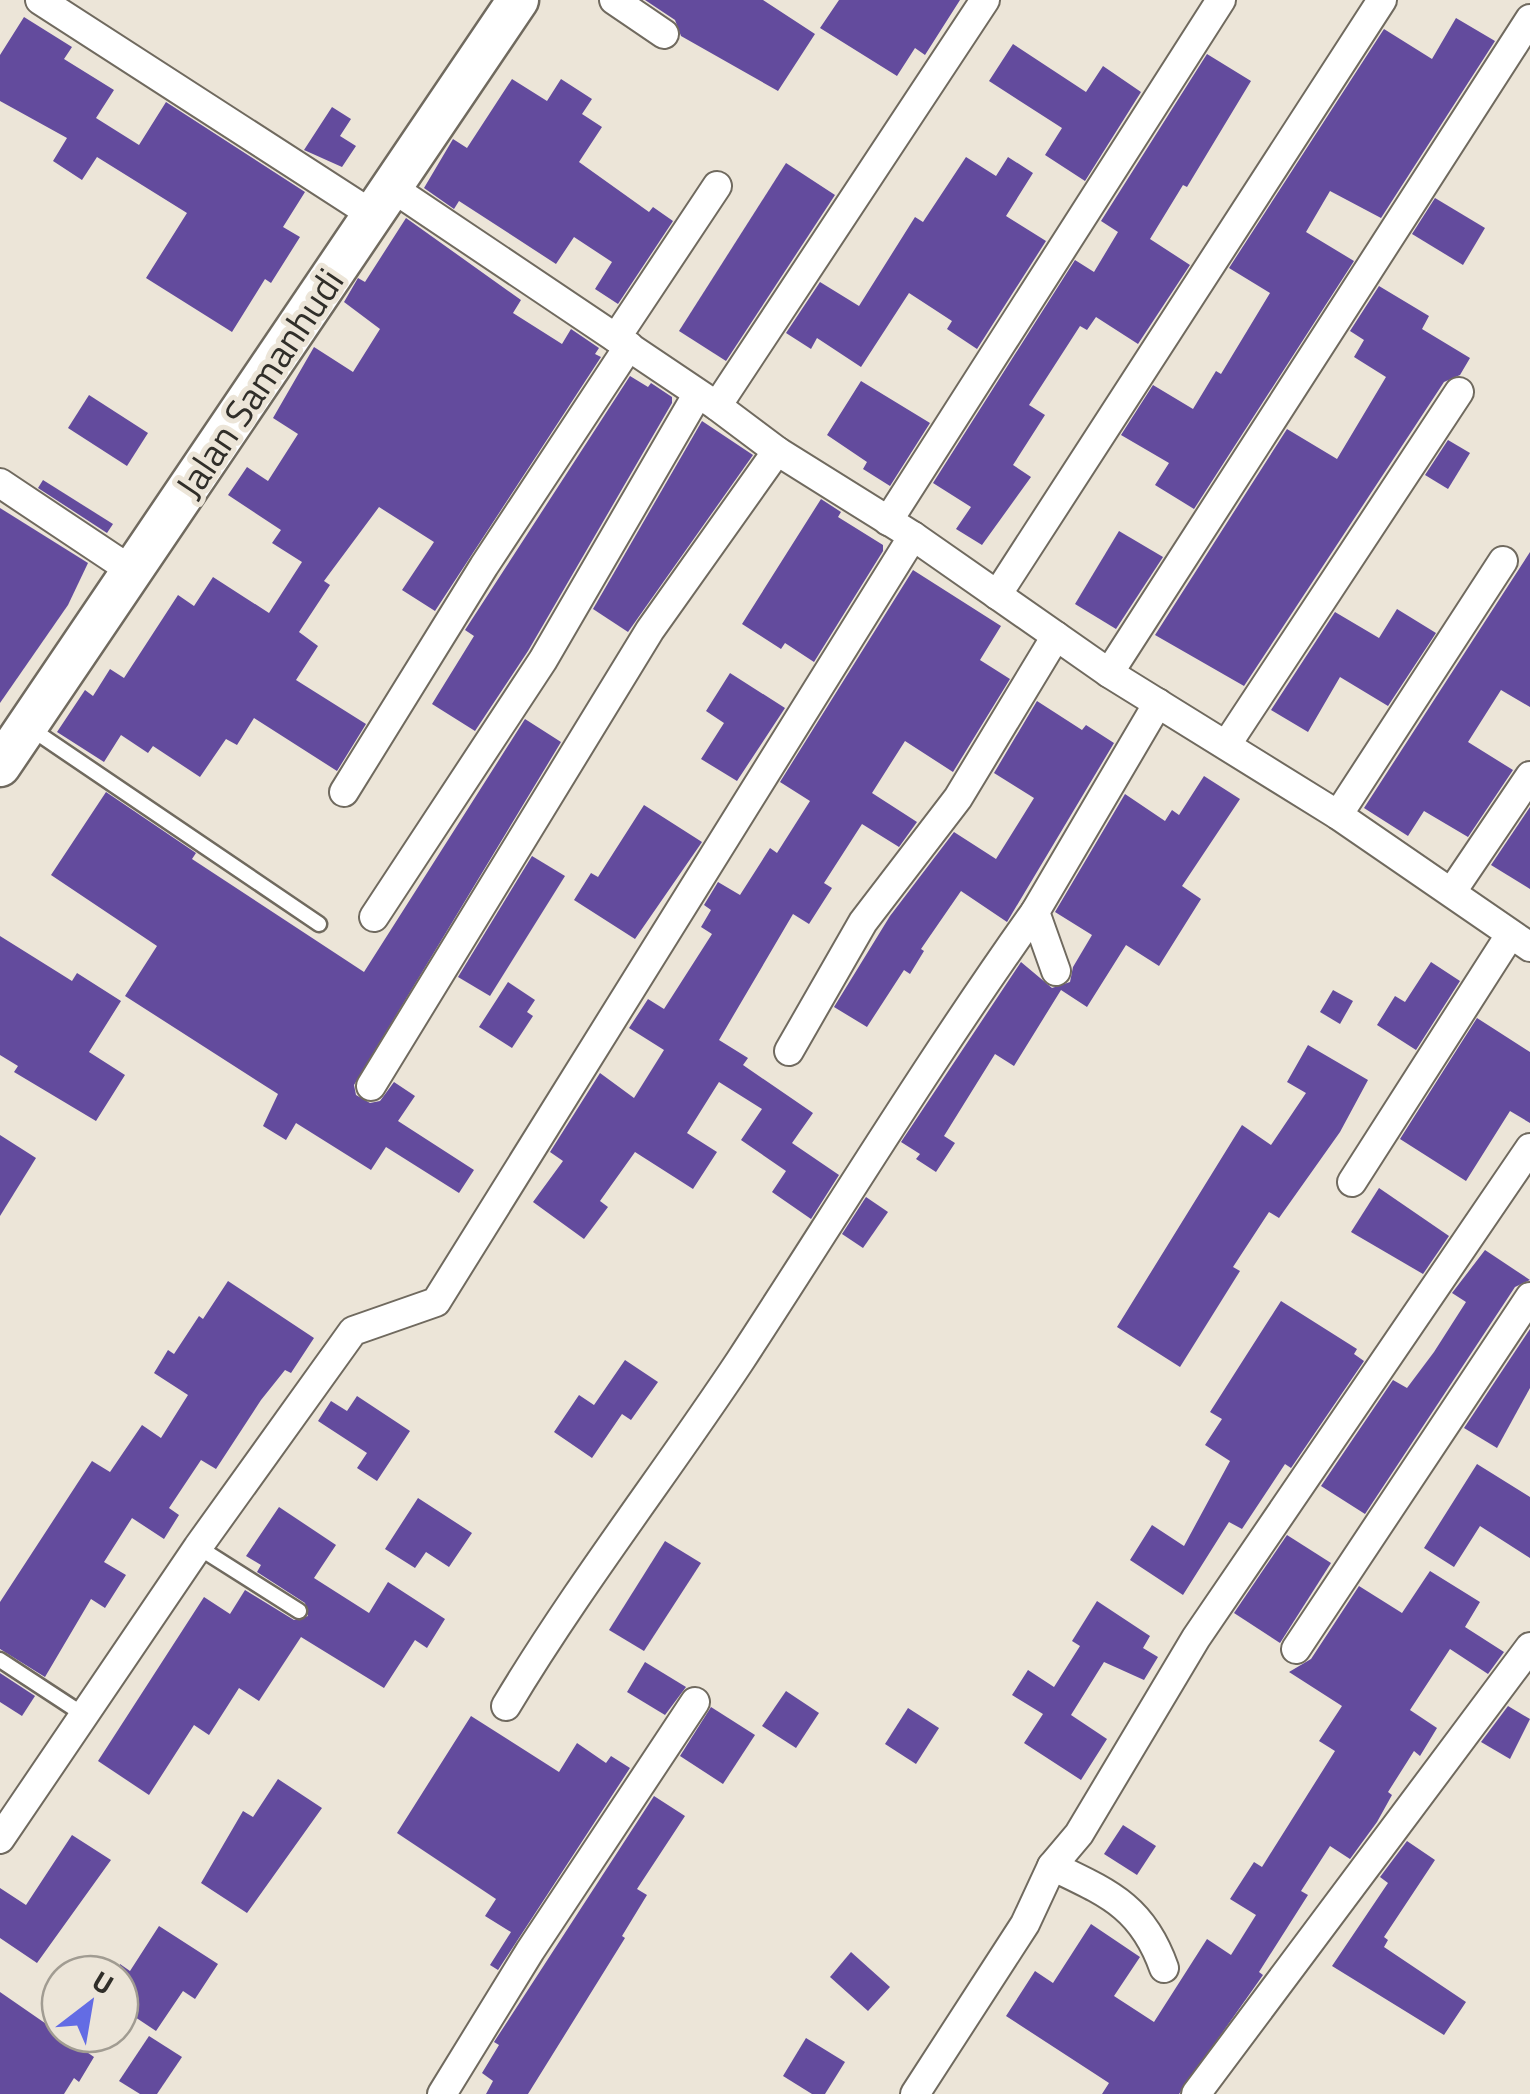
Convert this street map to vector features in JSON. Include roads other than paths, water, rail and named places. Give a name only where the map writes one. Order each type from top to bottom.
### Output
[{"type":"street","points":[[40,0],[623,342],[777,452],[900,528],[1109,673],[1453,890],[1520,941],[1352,1182]]},
{"type":"street","name":"Jalan Samanhudi","points":[[0,766],[518,0]]},
{"type":"street","points":[[614,0],[664,34]]},
{"type":"street","points":[[374,917],[707,400],[985,0]]},
{"type":"street","points":[[0,1840],[198,1548],[353,1331],[436,1302],[1221,0]]},
{"type":"street","points":[[996,596],[1382,0]]},
{"type":"street","points":[[1109,673],[1530,19]]},
{"type":"street","points":[[344,792],[716,186]]},
{"type":"street","points":[[1227,744],[1459,392]]},
{"type":"street","points":[[370,1086],[650,630],[777,452]]},
{"type":"street","points":[[0,483],[132,572]]},
{"type":"street","points":[[1338,815],[1503,561]]},
{"type":"street","points":[[789,1051],[863,922],[958,798],[1056,636]]},
{"type":"street","points":[[506,1706],[552,1630],[737,1365],[961,1016],[1035,912],[1158,703]]},
{"type":"street","points":[[1453,890],[1530,776]]},
{"type":"street","points":[[1035,912],[1056,971]]},
{"type":"street","points":[[915,2094],[1025,1924],[1052,1866],[1079,1834],[1196,1638],[1530,1148]]},
{"type":"street","points":[[1296,1649],[1530,1297]]},
{"type":"street","points":[[1196,2094],[1530,1647]]},
{"type":"street","points":[[442,2094],[530,1951],[694,1702]]},
{"type":"street","points":[[1052,1866],[1112,1894],[1138,1916],[1151,1934],[1164,1968]]},
{"type":"lane","points":[[27,726],[319,924]]},
{"type":"lane","points":[[198,1548],[299,1610]]},
{"type":"lane","points":[[0,1660],[84,1715]]}]
